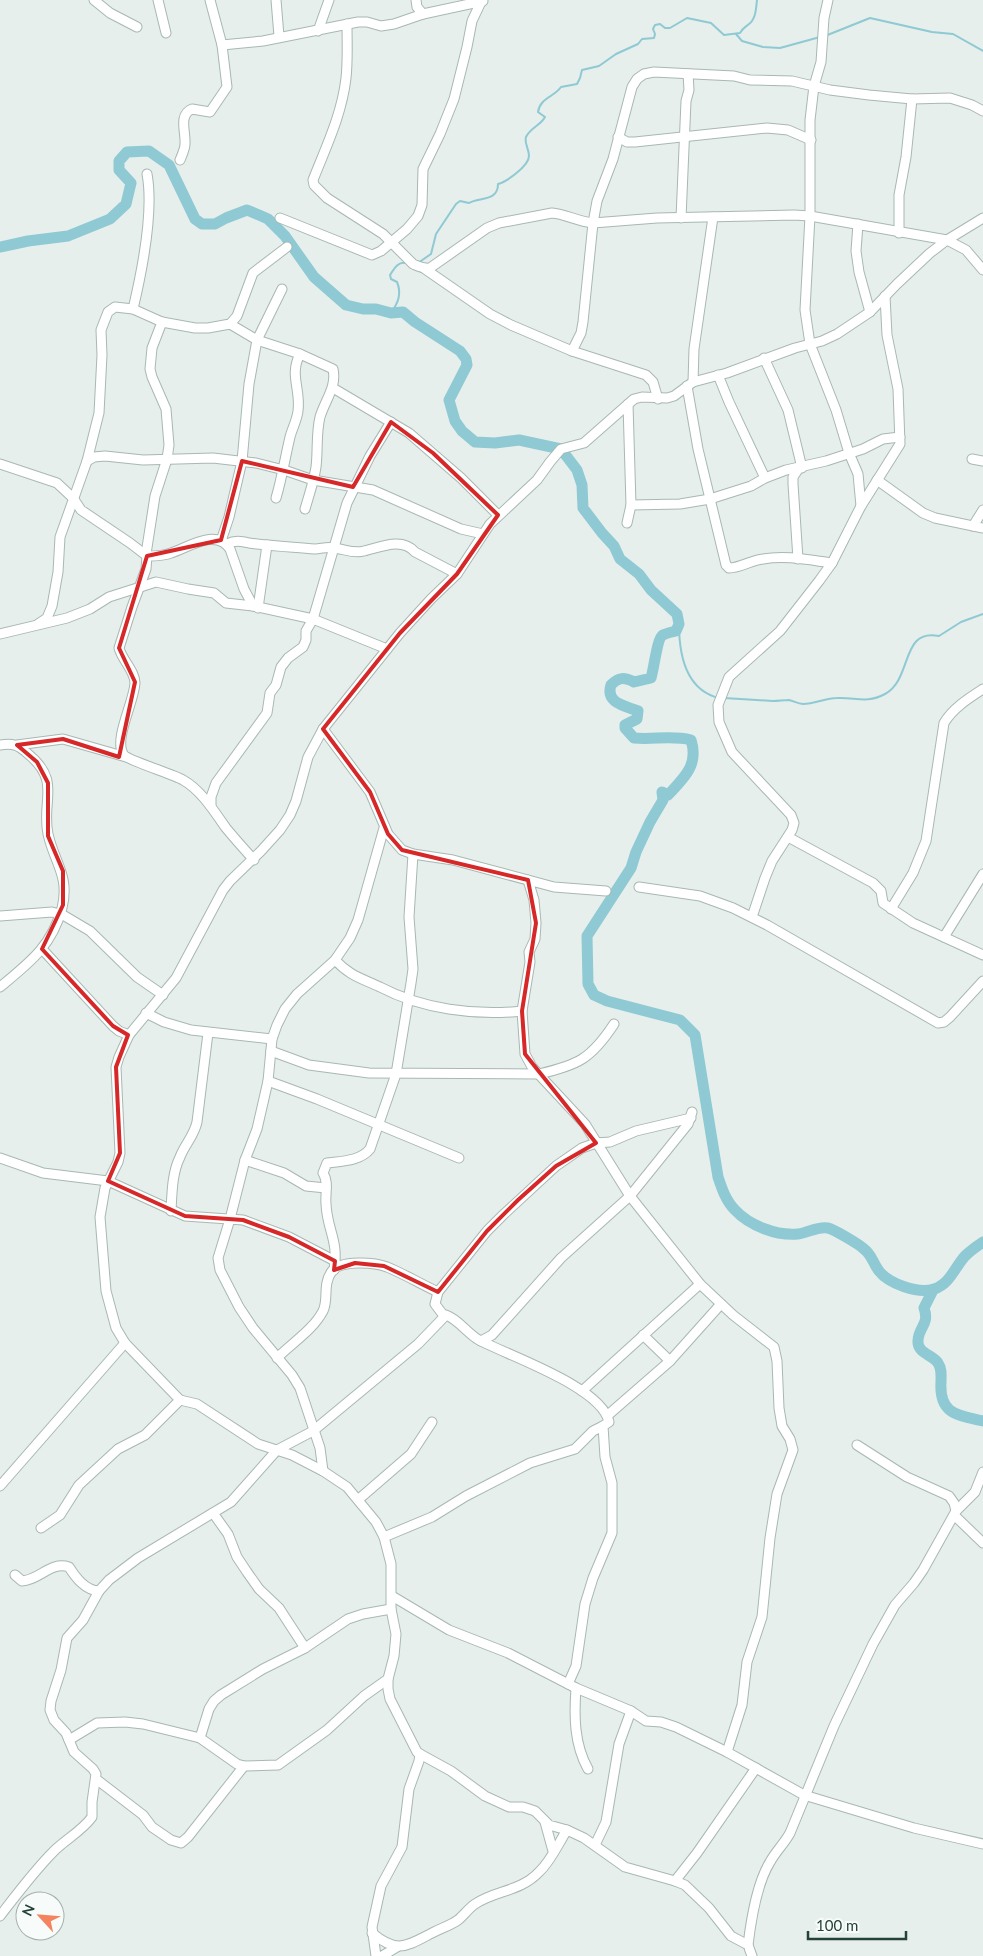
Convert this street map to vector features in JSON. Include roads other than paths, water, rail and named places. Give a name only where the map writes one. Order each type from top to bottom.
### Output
[{"type":"street","points":[[94,0],[110,13],[137,27]]},
{"type":"street","points":[[158,0],[166,33]]},
{"type":"street","points":[[180,160],[185,145],[185,114],[192,109],[210,112],[227,87],[222,45],[210,0]]},
{"type":"street","points":[[276,0],[280,36]]},
{"type":"street","points":[[318,30],[329,0]]},
{"type":"street","points":[[416,0],[417,8],[423,14]]},
{"type":"street","points":[[828,0],[824,18],[821,62],[814,86],[810,120],[810,216],[805,310],[810,344],[836,410],[849,454],[858,474],[861,506]]},
{"type":"street","points":[[222,45],[251,43],[347,24],[367,22],[380,26],[394,24],[423,14],[483,1]]},
{"type":"street","points":[[280,218],[372,255],[382,251],[412,224],[422,205],[422,169],[440,134],[454,99],[472,21],[483,1]]},
{"type":"street","points":[[347,24],[344,90],[334,130],[313,180],[314,185],[327,198],[383,234],[412,264],[425,269],[490,314],[572,351],[646,375],[653,382],[658,399]]},
{"type":"street","points":[[572,351],[581,333],[583,322],[592,244],[592,223],[597,201],[610,168],[632,87],[644,74],[654,72],[734,76],[755,80],[792,81],[857,94],[912,99],[950,98],[972,105],[983,111]]},
{"type":"street","points":[[681,218],[686,137],[686,100],[689,90],[688,74]]},
{"type":"street","points":[[899,233],[899,195],[907,150],[912,99]]},
{"type":"street","points":[[618,137],[627,142],[635,142],[767,128],[788,130],[811,140]]},
{"type":"street","points":[[133,309],[142,263],[149,209],[150,188],[147,174]]},
{"type":"street","points":[[425,269],[436,264],[487,228],[499,223],[559,213],[579,222],[592,223],[713,216],[810,216],[947,240],[966,250],[983,270]]},
{"type":"street","points":[[713,216],[690,384],[691,415],[726,565],[729,568],[735,568],[762,559],[798,558],[832,562]]},
{"type":"street","points":[[554,1851],[545,1822],[541,1816],[529,1808],[509,1807],[485,1796],[451,1771],[417,1752],[390,1699],[388,1690],[388,1679],[396,1646],[396,1634],[391,1609],[391,1564],[384,1537],[376,1522],[359,1499],[347,1486],[323,1471],[277,1450],[258,1444],[197,1404],[180,1400],[125,1343],[113,1319],[106,1291],[100,1217],[102,1196],[118,1162],[120,1153],[116,1067],[129,1034],[176,978],[195,939],[223,890],[236,874],[254,860],[280,830],[290,815],[296,801],[308,757],[323,729],[387,649],[431,599],[457,574],[482,534],[498,515],[537,480],[561,449],[584,443],[634,399],[642,397],[663,399],[674,396],[690,384],[733,371],[764,358],[822,341],[837,334],[870,312],[917,265],[947,240],[983,218]]},
{"type":"street","points":[[858,224],[856,251],[859,272],[870,312]]},
{"type":"street","points":[[230,324],[237,316],[253,273],[288,247]]},
{"type":"street","points":[[256,607],[224,542],[242,461],[249,384],[257,340],[282,289]]},
{"type":"street","points":[[752,917],[772,861],[794,824],[790,815],[732,752],[720,722],[718,705],[730,677],[780,631],[832,562],[861,506],[897,452],[900,438],[898,389],[887,335],[885,296]]},
{"type":"street","points":[[38,624],[46,618],[52,606],[58,572],[60,537],[87,461],[100,400],[101,339],[104,320],[111,308],[133,309],[162,322],[203,328],[230,324],[257,340],[300,354],[333,369],[335,378],[333,388],[318,426],[314,480],[304,509]]},
{"type":"street","points":[[126,757],[123,754],[121,745],[135,682],[119,648],[146,569],[146,555],[155,496],[167,459],[169,439],[166,408],[150,369],[152,348],[162,322]]},
{"type":"street","points":[[276,498],[284,470],[290,436],[298,411],[294,370],[300,354]]},
{"type":"street","points":[[764,358],[788,410],[801,468]]},
{"type":"street","points":[[718,375],[765,478]]},
{"type":"street","points":[[333,388],[409,433],[433,453],[498,515]]},
{"type":"street","points":[[627,523],[631,505],[628,404]]},
{"type":"street","points":[[211,806],[211,797],[216,783],[267,713],[270,693],[276,685],[281,667],[288,658],[303,647],[306,640],[306,632],[313,619],[347,503],[391,422]]},
{"type":"street","points":[[631,505],[680,504],[710,498],[751,486],[786,470],[801,468],[849,454],[883,439],[900,438]]},
{"type":"street","points":[[87,461],[94,457],[105,456],[143,460],[196,458],[242,461],[284,470],[314,480],[373,490],[461,528],[482,534]]},
{"type":"street","points":[[972,459],[983,462]]},
{"type":"street","points":[[0,464],[57,483],[73,498],[81,510],[146,555],[170,554],[208,540],[319,549],[333,547],[351,552],[400,544],[410,546],[415,552],[457,574]]},
{"type":"street","points":[[798,558],[793,484],[795,472],[801,468]]},
{"type":"street","points":[[877,480],[923,513],[935,518],[983,528]]},
{"type":"street","points":[[973,526],[983,510]]},
{"type":"street","points":[[256,607],[267,545]]},
{"type":"street","points":[[0,634],[38,624],[55,622],[79,613],[109,597],[156,582],[162,582],[214,593],[226,602],[313,619],[387,649]]},
{"type":"street","points":[[891,909],[913,873],[926,841],[944,723],[949,715],[960,705],[983,689]]},
{"type":"street","points":[[323,729],[370,792],[384,828],[396,846],[413,854],[453,860],[554,887],[606,891]]},
{"type":"street","points":[[0,744],[17,745],[62,739],[126,757],[183,780],[211,806],[237,842],[254,860]]},
{"type":"street","points":[[0,987],[27,965],[42,949],[60,914],[64,892],[63,871],[48,836],[48,783],[38,762],[17,745]]},
{"type":"street","points":[[323,1471],[320,1448],[300,1388],[239,1307],[220,1270],[218,1258],[245,1160],[257,1129],[268,1082],[272,1039],[277,1025],[291,1002],[335,960],[358,920],[384,828]]},
{"type":"street","points":[[788,837],[873,883],[881,891],[881,900],[913,923],[983,955]]},
{"type":"street","points":[[277,1358],[319,1318],[324,1310],[328,1279],[334,1265],[334,1237],[326,1210],[327,1178],[324,1173],[327,1163],[358,1159],[365,1156],[380,1126],[396,1074],[413,969],[409,917],[413,854]]},
{"type":"street","points":[[944,937],[983,874]]},
{"type":"street","points":[[528,880],[534,900],[536,923],[535,939],[529,952],[530,962],[522,1011],[525,1054],[539,1074],[585,1124],[630,1196],[700,1284],[721,1304],[774,1347],[777,1361],[779,1408],[782,1426],[790,1439],[793,1450],[777,1494],[770,1538],[762,1617],[747,1662],[742,1705],[729,1740],[727,1752]]},
{"type":"street","points":[[639,887],[700,896],[752,917],[938,1023],[944,1022],[950,1017],[983,981]]},
{"type":"street","points":[[0,916],[38,912],[60,914],[71,918],[90,932],[138,977],[163,994]]},
{"type":"street","points":[[42,949],[113,1026],[119,1031],[129,1034]]},
{"type":"street","points":[[335,960],[345,971],[408,1000],[476,1012],[505,1013],[522,1011]]},
{"type":"street","points":[[146,1013],[177,1028],[272,1039]]},
{"type":"street","points":[[272,1051],[310,1065],[325,1068],[396,1074],[539,1074],[564,1068],[586,1057],[597,1048],[614,1024]]},
{"type":"street","points":[[171,1211],[176,1166],[197,1122],[208,1033]]},
{"type":"street","points":[[268,1082],[317,1099],[460,1158]]},
{"type":"street","points":[[384,1537],[432,1517],[466,1496],[530,1464],[575,1450],[593,1431],[609,1422],[608,1415],[582,1391],[534,1365],[481,1341],[450,1317],[444,1316],[435,1304],[438,1292],[487,1231],[556,1166],[582,1148],[596,1143],[610,1142],[626,1134],[692,1115],[630,1196],[561,1258],[492,1335],[481,1341]]},
{"type":"street","points":[[0,1158],[43,1173],[108,1181],[185,1216],[243,1220],[289,1237],[334,1265],[355,1263],[384,1266],[438,1292]]},
{"type":"street","points":[[245,1160],[284,1173],[306,1186],[326,1188]]},
{"type":"street","points":[[582,1391],[700,1284]]},
{"type":"street","points":[[608,1415],[670,1361],[721,1304]]},
{"type":"street","points":[[0,1916],[42,1863],[90,1820],[96,1780],[94,1769],[76,1755],[66,1733],[54,1720],[50,1710],[68,1638],[83,1620],[99,1591],[109,1580],[138,1558],[236,1498],[277,1450],[313,1431],[418,1344],[444,1316]]},
{"type":"street","points":[[643,1335],[670,1361]]},
{"type":"street","points":[[0,1486],[125,1343]]},
{"type":"street","points":[[41,1528],[60,1515],[79,1485],[118,1449],[145,1435],[180,1400]]},
{"type":"street","points":[[359,1499],[411,1454],[432,1422]]},
{"type":"street","points":[[588,1769],[582,1758],[577,1741],[572,1686],[584,1604],[612,1533],[612,1483],[605,1457],[603,1426]]},
{"type":"street","points":[[857,1445],[901,1473],[949,1496],[954,1503],[955,1513],[983,1543]]},
{"type":"street","points":[[752,1956],[748,1945],[750,1930],[764,1873],[784,1843],[834,1726],[873,1644],[895,1606],[923,1570],[955,1513],[975,1492],[983,1472]]},
{"type":"street","points":[[212,1513],[228,1534],[237,1557],[247,1572],[260,1589],[279,1608],[305,1648]]},
{"type":"street","points":[[15,1575],[22,1581],[29,1581],[53,1567],[65,1566],[82,1584],[92,1590],[99,1591]]},
{"type":"street","points":[[392,1596],[449,1630],[508,1653],[572,1686],[631,1711],[646,1722],[661,1722],[676,1727],[727,1752],[804,1795],[914,1828],[983,1844]]},
{"type":"street","points":[[200,1738],[210,1709],[214,1701],[221,1695],[263,1669],[305,1648],[348,1619],[391,1609]]},
{"type":"street","points":[[69,1740],[91,1726],[104,1722],[143,1724],[200,1738],[230,1760],[244,1766],[278,1765],[327,1730],[364,1696],[388,1679]]},
{"type":"street","points":[[595,1845],[606,1822],[618,1744],[631,1711]]},
{"type":"street","points":[[376,1956],[372,1927],[381,1886],[402,1847],[409,1789],[420,1754]]},
{"type":"street","points":[[96,1780],[143,1815],[152,1827],[171,1840],[181,1844],[244,1766]]},
{"type":"street","points":[[675,1880],[697,1853],[756,1768]]},
{"type":"street","points":[[801,1807],[817,1800]]},
{"type":"street","points":[[545,1822],[555,1828],[567,1830],[595,1845],[614,1861],[625,1866],[675,1880],[688,1888],[709,1908],[730,1936],[748,1945]]},
{"type":"street","points":[[372,1933],[387,1944],[396,1947],[406,1946],[456,1921],[475,1904],[492,1895],[518,1888],[539,1872],[567,1830]]},
{"type":"street","points":[[382,1956],[396,1947]]},
{"type":"waterway","points":[[418,263],[431,254],[436,234],[456,204],[460,201],[469,203],[495,194],[498,184],[521,169],[529,156],[526,137],[545,117],[538,112],[539,107],[561,87],[577,84],[582,70],[599,66],[616,54],[638,44],[642,39],[654,38],[653,29],[655,25],[660,24],[665,28],[670,28],[687,18],[711,23],[724,35],[740,33],[753,19],[757,0]]},
{"type":"waterway","points":[[825,36],[870,18],[932,32],[953,34],[983,51]]},
{"type":"waterway","points":[[736,34],[742,41],[763,47],[780,48],[820,37]]},
{"type":"waterway","points":[[0,247],[68,236],[110,219],[126,204],[131,183],[119,170],[119,161],[127,152],[149,151],[169,165],[195,219],[202,224],[215,224],[247,210],[268,219],[285,236],[314,277],[346,305],[391,313],[403,312],[460,351],[466,359],[467,365],[449,400],[455,421],[462,431],[475,442],[495,443],[519,440],[561,449],[577,470],[582,485],[583,508],[614,546],[620,559],[639,574],[651,590],[677,614],[679,624],[676,631],[661,637],[651,678],[634,682],[627,679],[619,679],[611,685],[610,691],[613,700],[638,711],[637,719],[625,725],[625,728],[634,738],[691,740],[693,749],[693,757],[688,770],[668,795],[662,792],[663,800],[650,822],[631,868],[587,936],[588,984],[594,995],[607,1001],[680,1020],[695,1035],[718,1177],[729,1203],[748,1221],[773,1232],[790,1234],[820,1228],[831,1229],[852,1240],[867,1251],[884,1276],[904,1287],[920,1290],[940,1287],[952,1275],[965,1256],[983,1242]]},
{"type":"waterway","points":[[391,313],[397,302],[399,290],[397,282],[391,279],[390,275],[398,264],[406,263]]},
{"type":"waterway","points":[[724,698],[789,700],[799,704],[833,698],[872,699],[885,694],[894,687],[912,647],[918,640],[927,636],[939,636],[961,622],[983,614]]},
{"type":"waterway","points":[[679,624],[683,658],[692,679],[708,694],[719,698]]},
{"type":"waterway","points":[[933,1290],[924,1308],[926,1318],[920,1332],[918,1345],[936,1360],[939,1365],[941,1393],[947,1407],[965,1417],[983,1421]]}]
